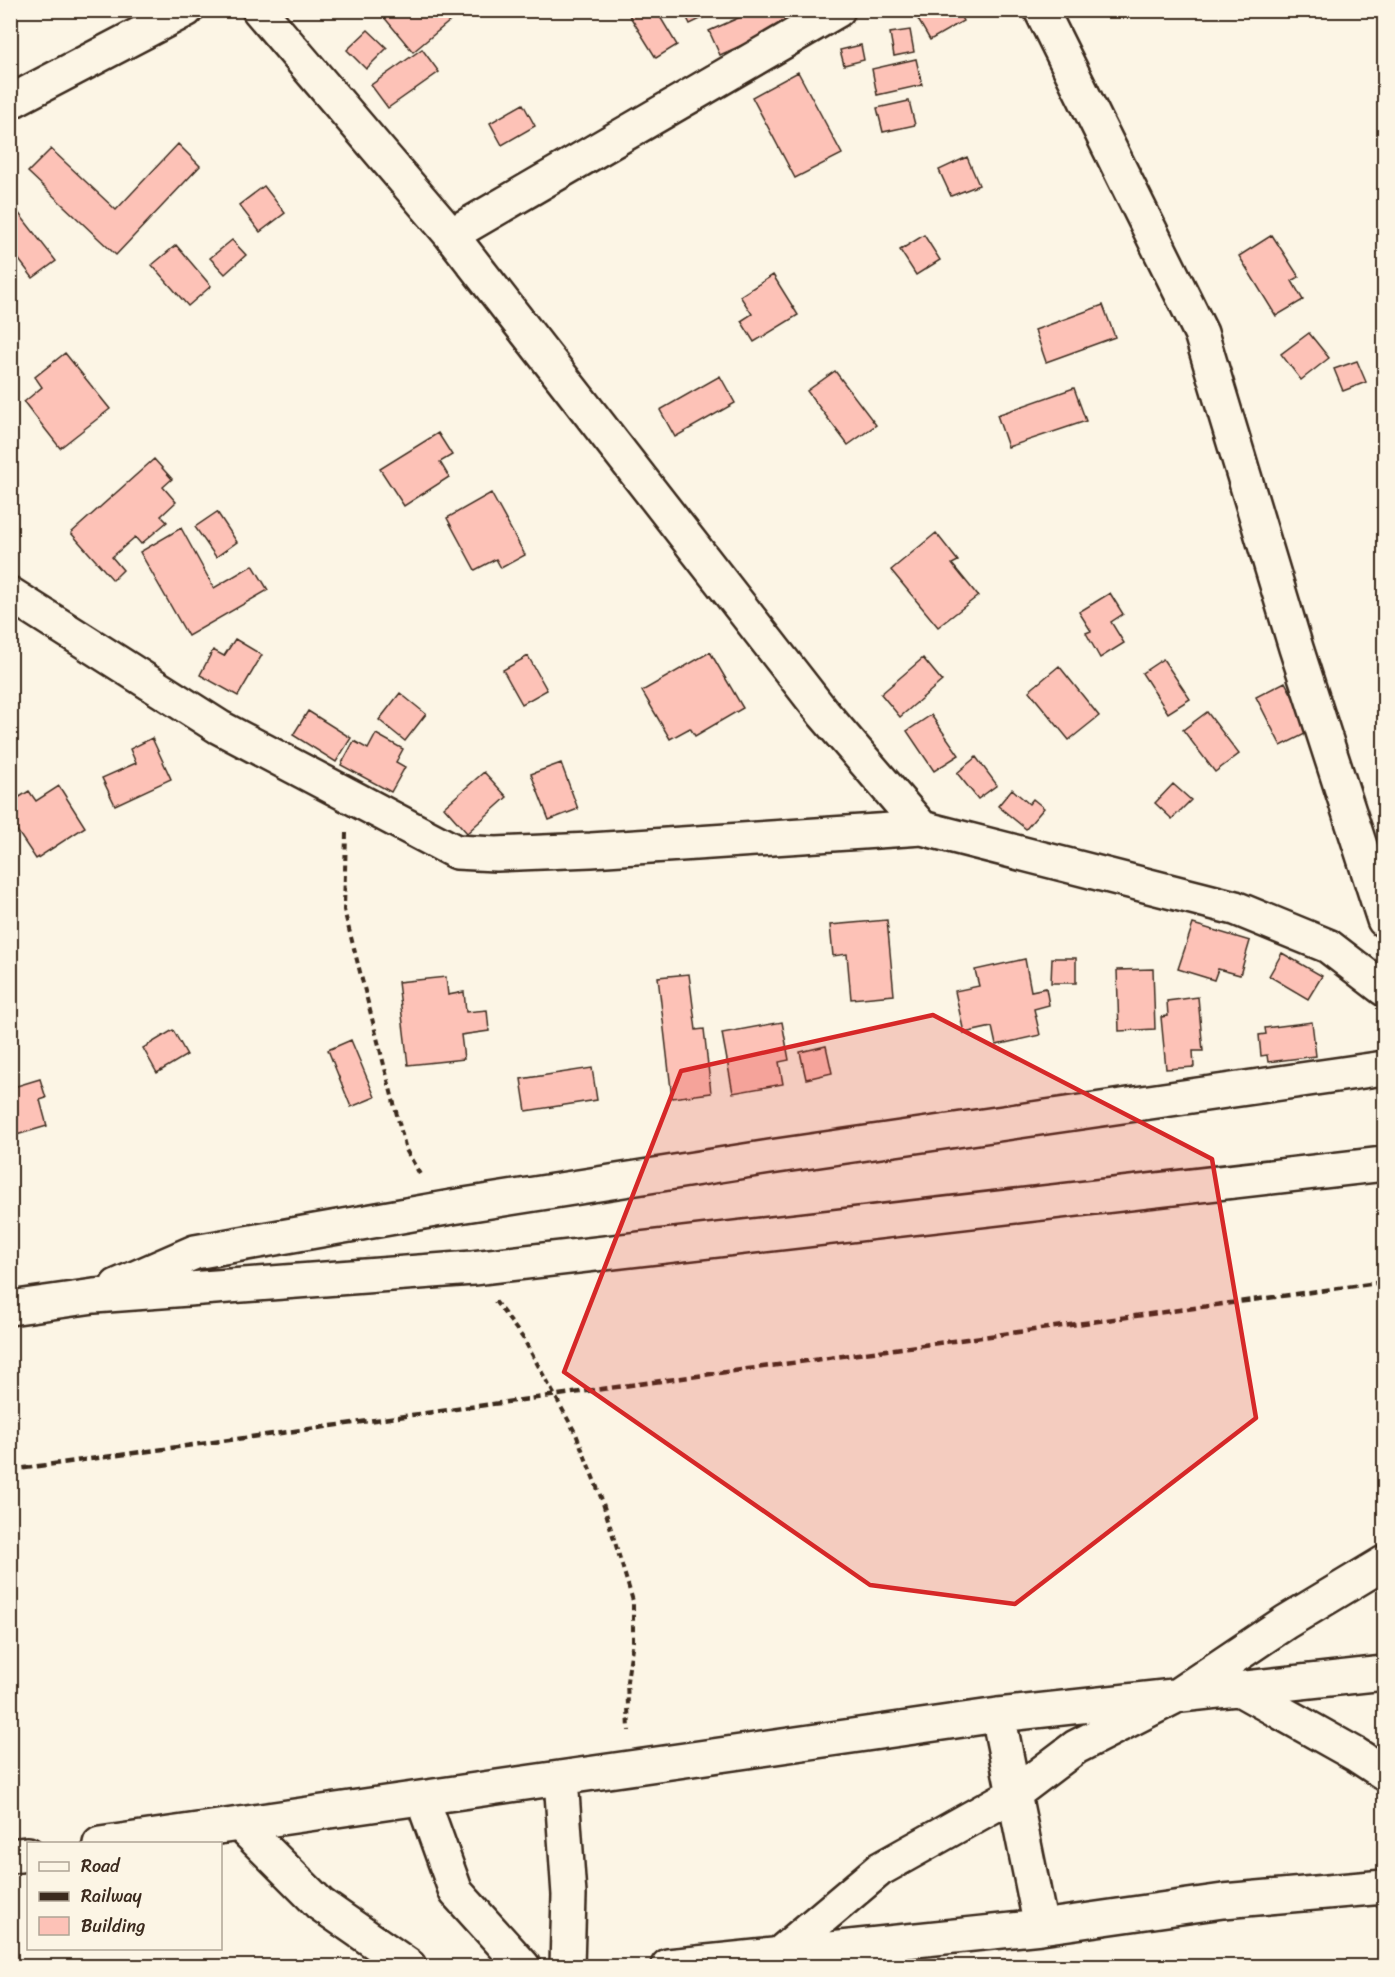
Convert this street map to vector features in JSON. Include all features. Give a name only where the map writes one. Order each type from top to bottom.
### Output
[{"type":"street","points":[[10,102],[186,10]]},
{"type":"street","points":[[259,10],[451,235],[824,714],[921,828]]},
{"type":"street","points":[[451,235],[838,10]]},
{"type":"street","points":[[1041,10],[1201,333],[1296,648],[1384,920]]},
{"type":"street","points":[[10,594],[219,727],[456,852],[496,854],[921,828],[1235,908],[1328,946],[1384,989]]},
{"type":"street","points":[[94,1296],[195,1252],[440,1209],[736,1162],[1384,1068]]},
{"type":"street","points":[[10,1308],[94,1296],[473,1268],[1384,1164]]},
{"type":"street","points":[[340,1278],[371,1222]]},
{"type":"street","points":[[767,1961],[835,1909],[880,1869],[1014,1794],[1076,1747],[1176,1696],[1286,1622],[1384,1563]]},
{"type":"street","points":[[114,1842],[998,1715],[1384,1673]]},
{"type":"street","points":[[1241,1690],[1384,1773]]},
{"type":"street","points":[[998,1715],[1041,1927]]},
{"type":"street","points":[[561,1778],[569,1895],[567,1966]]},
{"type":"street","points":[[422,1798],[456,1892],[523,1966]]},
{"type":"street","points":[[240,1824],[320,1904],[409,1966]]},
{"type":"street","points":[[10,1856],[27,1854]]},
{"type":"street","points":[[668,1966],[767,1961],[1041,1927],[1223,1901],[1384,1887]]},
{"type":"path","points":[[347,794],[344,910],[406,1150],[440,1209]]},
{"type":"path","points":[[473,1268],[523,1338],[576,1434],[602,1500],[633,1601],[627,1718],[635,1768]]},
{"type":"highlighted area","points":[[933,1015],[1212,1159],[1256,1418],[1015,1604],[870,1585],[564,1372],[681,1071]]},
{"type":"building","points":[[378,10],[463,10],[413,52]]},
{"type":"building","points":[[626,10],[656,10],[677,45],[656,58]]},
{"type":"building","points":[[683,10],[719,10],[690,24]]},
{"type":"building","points":[[756,10],[820,10],[720,55],[709,31]]},
{"type":"building","points":[[926,10],[957,10],[963,21],[930,40],[916,16]]},
{"type":"building","points":[[368,30],[387,48],[366,69],[347,50]]},
{"type":"building","points":[[910,30],[914,52],[894,56],[890,33]]},
{"type":"building","points":[[861,45],[864,60],[844,65],[840,50]]},
{"type":"building","points":[[422,49],[439,72],[388,108],[371,85]]},
{"type":"building","points":[[916,59],[922,85],[877,95],[872,69]]},
{"type":"building","points":[[798,72],[842,154],[795,178],[752,97]]},
{"type":"building","points":[[909,101],[915,125],[883,132],[877,108]]},
{"type":"building","points":[[523,104],[535,126],[502,145],[490,123]]},
{"type":"building","points":[[178,144],[200,166],[116,255],[28,172],[51,149],[116,210]]},
{"type":"building","points":[[967,157],[979,185],[951,196],[939,170]]},
{"type":"building","points":[[264,186],[285,213],[260,232],[239,205]]},
{"type":"building","points":[[10,202],[56,261],[33,278],[10,248]]},
{"type":"building","points":[[924,235],[940,260],[916,275],[900,250]]},
{"type":"building","points":[[1272,235],[1299,277],[1292,281],[1303,300],[1276,316],[1239,256]]},
{"type":"building","points":[[232,240],[246,255],[225,274],[210,258]]},
{"type":"building","points":[[176,245],[211,286],[188,306],[152,265]]},
{"type":"building","points":[[773,275],[798,315],[754,342],[741,321],[752,314],[740,296]]},
{"type":"building","points":[[1103,305],[1115,337],[1046,362],[1035,330]]},
{"type":"building","points":[[1309,333],[1329,358],[1301,380],[1281,354]]},
{"type":"building","points":[[65,353],[110,409],[60,448],[24,402],[42,387],[35,377]]},
{"type":"building","points":[[1357,361],[1366,382],[1343,391],[1334,369]]},
{"type":"building","points":[[835,371],[876,425],[848,445],[807,391]]},
{"type":"building","points":[[720,376],[735,403],[675,437],[660,410]]},
{"type":"building","points":[[1074,388],[1086,421],[1008,447],[997,415]]},
{"type":"building","points":[[438,433],[452,455],[440,462],[449,477],[404,506],[380,469]]},
{"type":"building","points":[[154,459],[172,479],[163,487],[176,502],[161,516],[167,522],[141,544],[135,537],[112,557],[123,570],[113,580],[71,533]]},
{"type":"building","points":[[491,493],[525,555],[501,568],[496,559],[475,570],[447,518]]},
{"type":"building","points":[[217,512],[237,542],[216,557],[195,527]]},
{"type":"building","points":[[181,528],[214,588],[253,565],[268,590],[188,636],[140,552]]},
{"type":"building","points":[[936,533],[958,561],[952,564],[978,596],[938,627],[891,570]]},
{"type":"building","points":[[1110,593],[1123,614],[1111,622],[1124,643],[1100,658],[1086,633],[1091,631],[1079,612]]},
{"type":"building","points":[[235,639],[262,655],[238,696],[200,675],[213,650],[224,656]]},
{"type":"building","points":[[710,652],[743,708],[695,736],[690,728],[670,739],[642,691]]},
{"type":"building","points":[[528,656],[547,690],[522,704],[503,670]]},
{"type":"building","points":[[923,658],[942,681],[900,717],[881,694]]},
{"type":"building","points":[[1163,659],[1190,699],[1168,713],[1142,673]]},
{"type":"building","points":[[1059,666],[1099,716],[1069,740],[1029,691]]},
{"type":"building","points":[[1285,682],[1311,731],[1281,746],[1256,697]]},
{"type":"building","points":[[400,693],[426,714],[405,741],[379,720]]},
{"type":"building","points":[[308,711],[351,738],[336,762],[293,735]]},
{"type":"building","points":[[1207,712],[1239,754],[1215,772],[1183,730]]},
{"type":"building","points":[[931,715],[959,755],[934,771],[907,731]]},
{"type":"building","points":[[376,734],[403,749],[396,762],[405,767],[391,792],[341,765],[354,741],[368,749]]},
{"type":"building","points":[[152,738],[171,779],[115,805],[102,778],[136,763],[130,749]]},
{"type":"building","points":[[976,757],[997,785],[978,799],[957,773]]},
{"type":"building","points":[[561,763],[578,809],[549,820],[531,774]]},
{"type":"building","points":[[484,772],[507,797],[467,833],[444,807]]},
{"type":"building","points":[[1173,784],[1191,800],[1172,819],[1155,803]]},
{"type":"building","points":[[59,786],[85,827],[36,859],[10,820],[10,803],[29,791],[36,801]]},
{"type":"building","points":[[1012,789],[1029,804],[1033,799],[1044,808],[1026,829],[998,806]]},
{"type":"building","points":[[887,920],[894,995],[851,999],[847,954],[833,956],[830,925]]},
{"type":"building","points":[[1193,924],[1250,941],[1240,975],[1218,969],[1214,980],[1178,969]]},
{"type":"building","points":[[1282,953],[1322,976],[1308,999],[1269,976]]},
{"type":"building","points":[[1052,958],[1076,958],[1076,983],[1051,983]]},
{"type":"building","points":[[1025,959],[1031,991],[1046,988],[1049,1005],[1034,1009],[1040,1035],[996,1045],[992,1027],[964,1033],[955,991],[979,986],[975,970]]},
{"type":"building","points":[[1153,969],[1155,1029],[1119,1031],[1117,970]]},
{"type":"building","points":[[689,974],[696,1030],[704,1029],[711,1093],[672,1098],[658,977]]},
{"type":"building","points":[[446,977],[448,995],[464,992],[466,1012],[487,1010],[489,1031],[461,1035],[464,1059],[408,1065],[398,982]]},
{"type":"building","points":[[1198,997],[1203,1051],[1193,1051],[1194,1067],[1166,1069],[1161,1017],[1168,1016],[1167,1001]]},
{"type":"building","points":[[782,1022],[789,1060],[779,1062],[783,1084],[733,1093],[722,1033]]},
{"type":"building","points":[[1312,1022],[1316,1056],[1268,1062],[1267,1055],[1261,1056],[1259,1035],[1266,1034],[1265,1028]]},
{"type":"building","points":[[173,1030],[187,1055],[157,1073],[143,1048]]},
{"type":"building","points":[[351,1040],[375,1097],[351,1107],[328,1050]]},
{"type":"building","points":[[826,1046],[832,1073],[806,1079],[800,1052]]},
{"type":"building","points":[[592,1068],[597,1100],[526,1111],[521,1079]]},
{"type":"building","points":[[40,1079],[46,1098],[40,1100],[47,1126],[13,1136],[10,1125],[10,1088]]},
{"type":"railway","points":[[10,1470],[1384,1282]]}]
